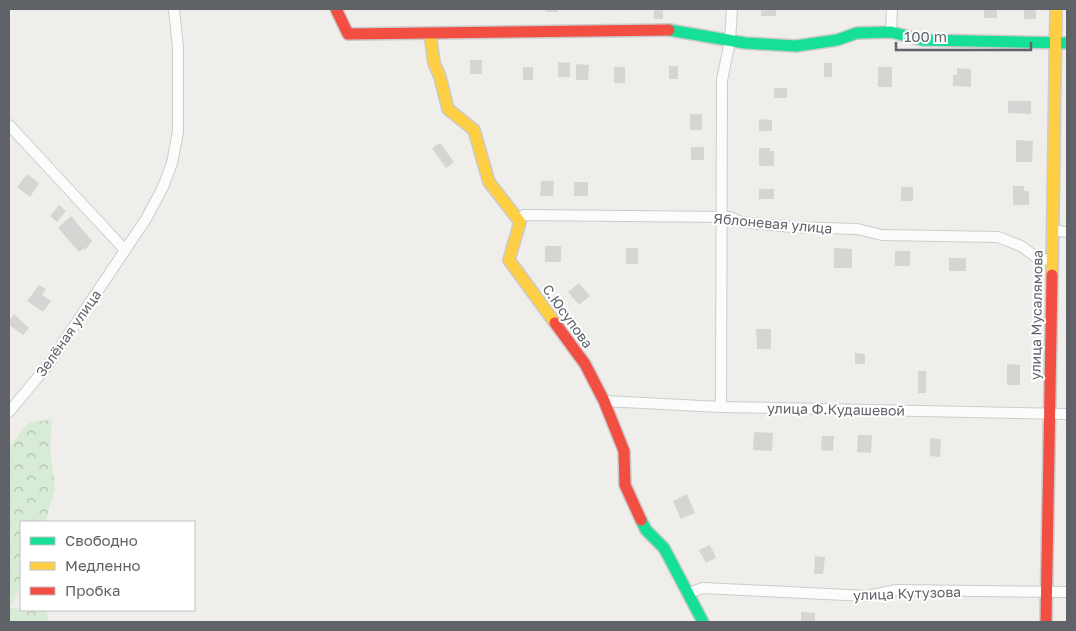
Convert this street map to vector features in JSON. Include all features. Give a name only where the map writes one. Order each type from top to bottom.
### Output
[{"type":"street","name":"Зелёная улица","points":[[9,412],[48,365],[146,219],[163,186],[172,163],[178,132],[178,48],[174,9]]},
{"type":"street","points":[[336,9],[348,34],[663,29],[730,41],[796,46],[837,40],[857,33],[891,32],[922,40],[1062,43]]},
{"type":"street","points":[[721,407],[722,80],[730,41],[732,9]]},
{"type":"street","points":[[891,32],[892,9]]},
{"type":"street","name":"улица Мусалямова","points":[[1046,622],[1052,259],[1062,43],[1056,9]]},
{"type":"street","points":[[430,33],[434,63],[440,77],[448,108],[474,130],[489,182],[517,219]]},
{"type":"street","points":[[9,125],[125,250]]},
{"type":"street","name":"Яблоневая улица","points":[[517,219],[524,215],[730,217],[742,222],[793,227],[857,229],[882,235],[998,237],[1021,246],[1040,260],[1052,259]]},
{"type":"street","name":"С.Юсупова","points":[[517,219],[520,222],[509,260],[585,364],[604,401],[624,451],[625,485],[646,530],[664,548],[703,622]]},
{"type":"street","points":[[1053,230],[1067,232]]},
{"type":"street","name":"улица Ф.Кудашевой","points":[[604,401],[721,407],[1067,414]]},
{"type":"street","name":"улица Кутузова","points":[[688,593],[703,588],[867,596],[897,590],[1067,592]]},
{"type":"green space","points":[[52,419],[50,448],[55,489],[45,521],[20,521],[20,588],[10,608],[20,608],[20,611],[46,611],[49,622],[9,622],[9,446],[29,423]]},
{"type":"building","points":[[545,9],[558,9],[558,12],[545,12]]},
{"type":"building","points":[[654,9],[663,9],[663,19],[654,19]]},
{"type":"building","points":[[761,9],[776,9],[776,16],[761,16]]},
{"type":"building","points":[[984,9],[997,9],[997,18],[984,18]]},
{"type":"building","points":[[1024,9],[1036,9],[1036,19],[1024,19]]},
{"type":"building","points":[[470,60],[482,60],[482,74],[470,74]]},
{"type":"building","points":[[558,62],[570,63],[570,77],[558,77]]},
{"type":"building","points":[[824,63],[832,63],[832,77],[824,77]]},
{"type":"building","points":[[576,64],[589,65],[588,80],[576,80]]},
{"type":"building","points":[[669,66],[678,66],[678,79],[669,79]]},
{"type":"building","points":[[523,67],[533,67],[533,80],[523,80]]},
{"type":"building","points":[[614,67],[625,67],[625,83],[614,83]]},
{"type":"building","points":[[878,67],[892,67],[892,87],[878,87]]},
{"type":"building","points":[[957,68],[971,69],[971,87],[953,86],[953,75],[957,75]]},
{"type":"building","points":[[774,88],[787,88],[787,98],[774,98]]},
{"type":"building","points":[[1008,101],[1031,101],[1031,114],[1008,113]]},
{"type":"building","points":[[690,114],[702,114],[702,130],[690,130]]},
{"type":"building","points":[[759,119],[772,120],[772,131],[759,131]]},
{"type":"building","points":[[1016,140],[1033,141],[1032,162],[1016,162]]},
{"type":"building","points":[[440,143],[454,162],[446,168],[432,148]]},
{"type":"building","points":[[691,147],[704,147],[704,160],[691,160]]},
{"type":"building","points":[[759,148],[770,148],[770,151],[774,151],[774,166],[759,166]]},
{"type":"building","points":[[27,174],[39,183],[30,197],[17,187]]},
{"type":"building","points":[[541,181],[554,181],[553,196],[540,196]]},
{"type":"building","points":[[574,182],[588,182],[588,196],[574,196]]},
{"type":"building","points":[[1013,186],[1024,186],[1024,191],[1029,191],[1029,205],[1013,205]]},
{"type":"building","points":[[901,187],[913,187],[913,201],[901,201]]},
{"type":"building","points":[[759,189],[774,189],[774,199],[759,199]]},
{"type":"building","points":[[59,205],[66,211],[57,222],[50,216]]},
{"type":"building","points":[[71,216],[92,241],[85,250],[84,248],[79,252],[58,228]]},
{"type":"building","points":[[545,246],[561,246],[561,262],[545,262]]},
{"type":"building","points":[[626,248],[638,248],[638,264],[626,264]]},
{"type":"building","points":[[834,248],[852,249],[852,268],[834,268]]},
{"type":"building","points":[[895,251],[910,251],[910,266],[895,266]]},
{"type":"building","points":[[949,258],[966,258],[966,271],[949,271]]},
{"type":"building","points":[[579,283],[590,296],[579,305],[568,292]]},
{"type":"building","points":[[39,285],[46,289],[42,295],[51,301],[43,312],[27,301]]},
{"type":"building","points":[[14,314],[29,328],[23,335],[9,325],[9,321]]},
{"type":"building","points":[[756,329],[771,329],[771,349],[757,349]]},
{"type":"building","points":[[855,353],[865,354],[865,364],[855,364]]},
{"type":"building","points":[[1007,364],[1020,365],[1020,385],[1007,385]]},
{"type":"building","points":[[918,371],[926,371],[926,393],[918,393]]},
{"type":"building","points":[[754,432],[773,433],[772,451],[753,450]]},
{"type":"building","points":[[858,435],[872,435],[871,453],[857,452]]},
{"type":"building","points":[[822,436],[834,436],[833,451],[821,450]]},
{"type":"building","points":[[930,438],[941,439],[940,457],[930,456]]},
{"type":"building","points":[[687,494],[695,513],[681,519],[673,501]]},
{"type":"building","points":[[710,545],[716,558],[706,563],[699,550]]},
{"type":"building","points":[[815,556],[825,557],[823,574],[814,574]]},
{"type":"building","points":[[801,612],[815,613],[815,622],[801,622]]},
{"type":"traffic: fast","points":[[669,30],[745,43],[796,46],[837,40],[857,33],[891,32],[922,40],[1067,43]]},
{"type":"traffic: fast","points":[[641,520],[646,530],[664,548],[703,622]]},
{"type":"traffic: slow","points":[[1052,275],[1056,9]]},
{"type":"traffic: slow","points":[[430,33],[434,63],[440,77],[448,109],[474,130],[489,182],[520,222],[509,260],[555,323]]},
{"type":"traffic: jam","points":[[336,9],[348,34],[669,30]]},
{"type":"traffic: jam","points":[[1046,622],[1052,275]]},
{"type":"traffic: jam","points":[[555,323],[585,364],[604,401],[624,451],[625,485],[641,520]]}]
